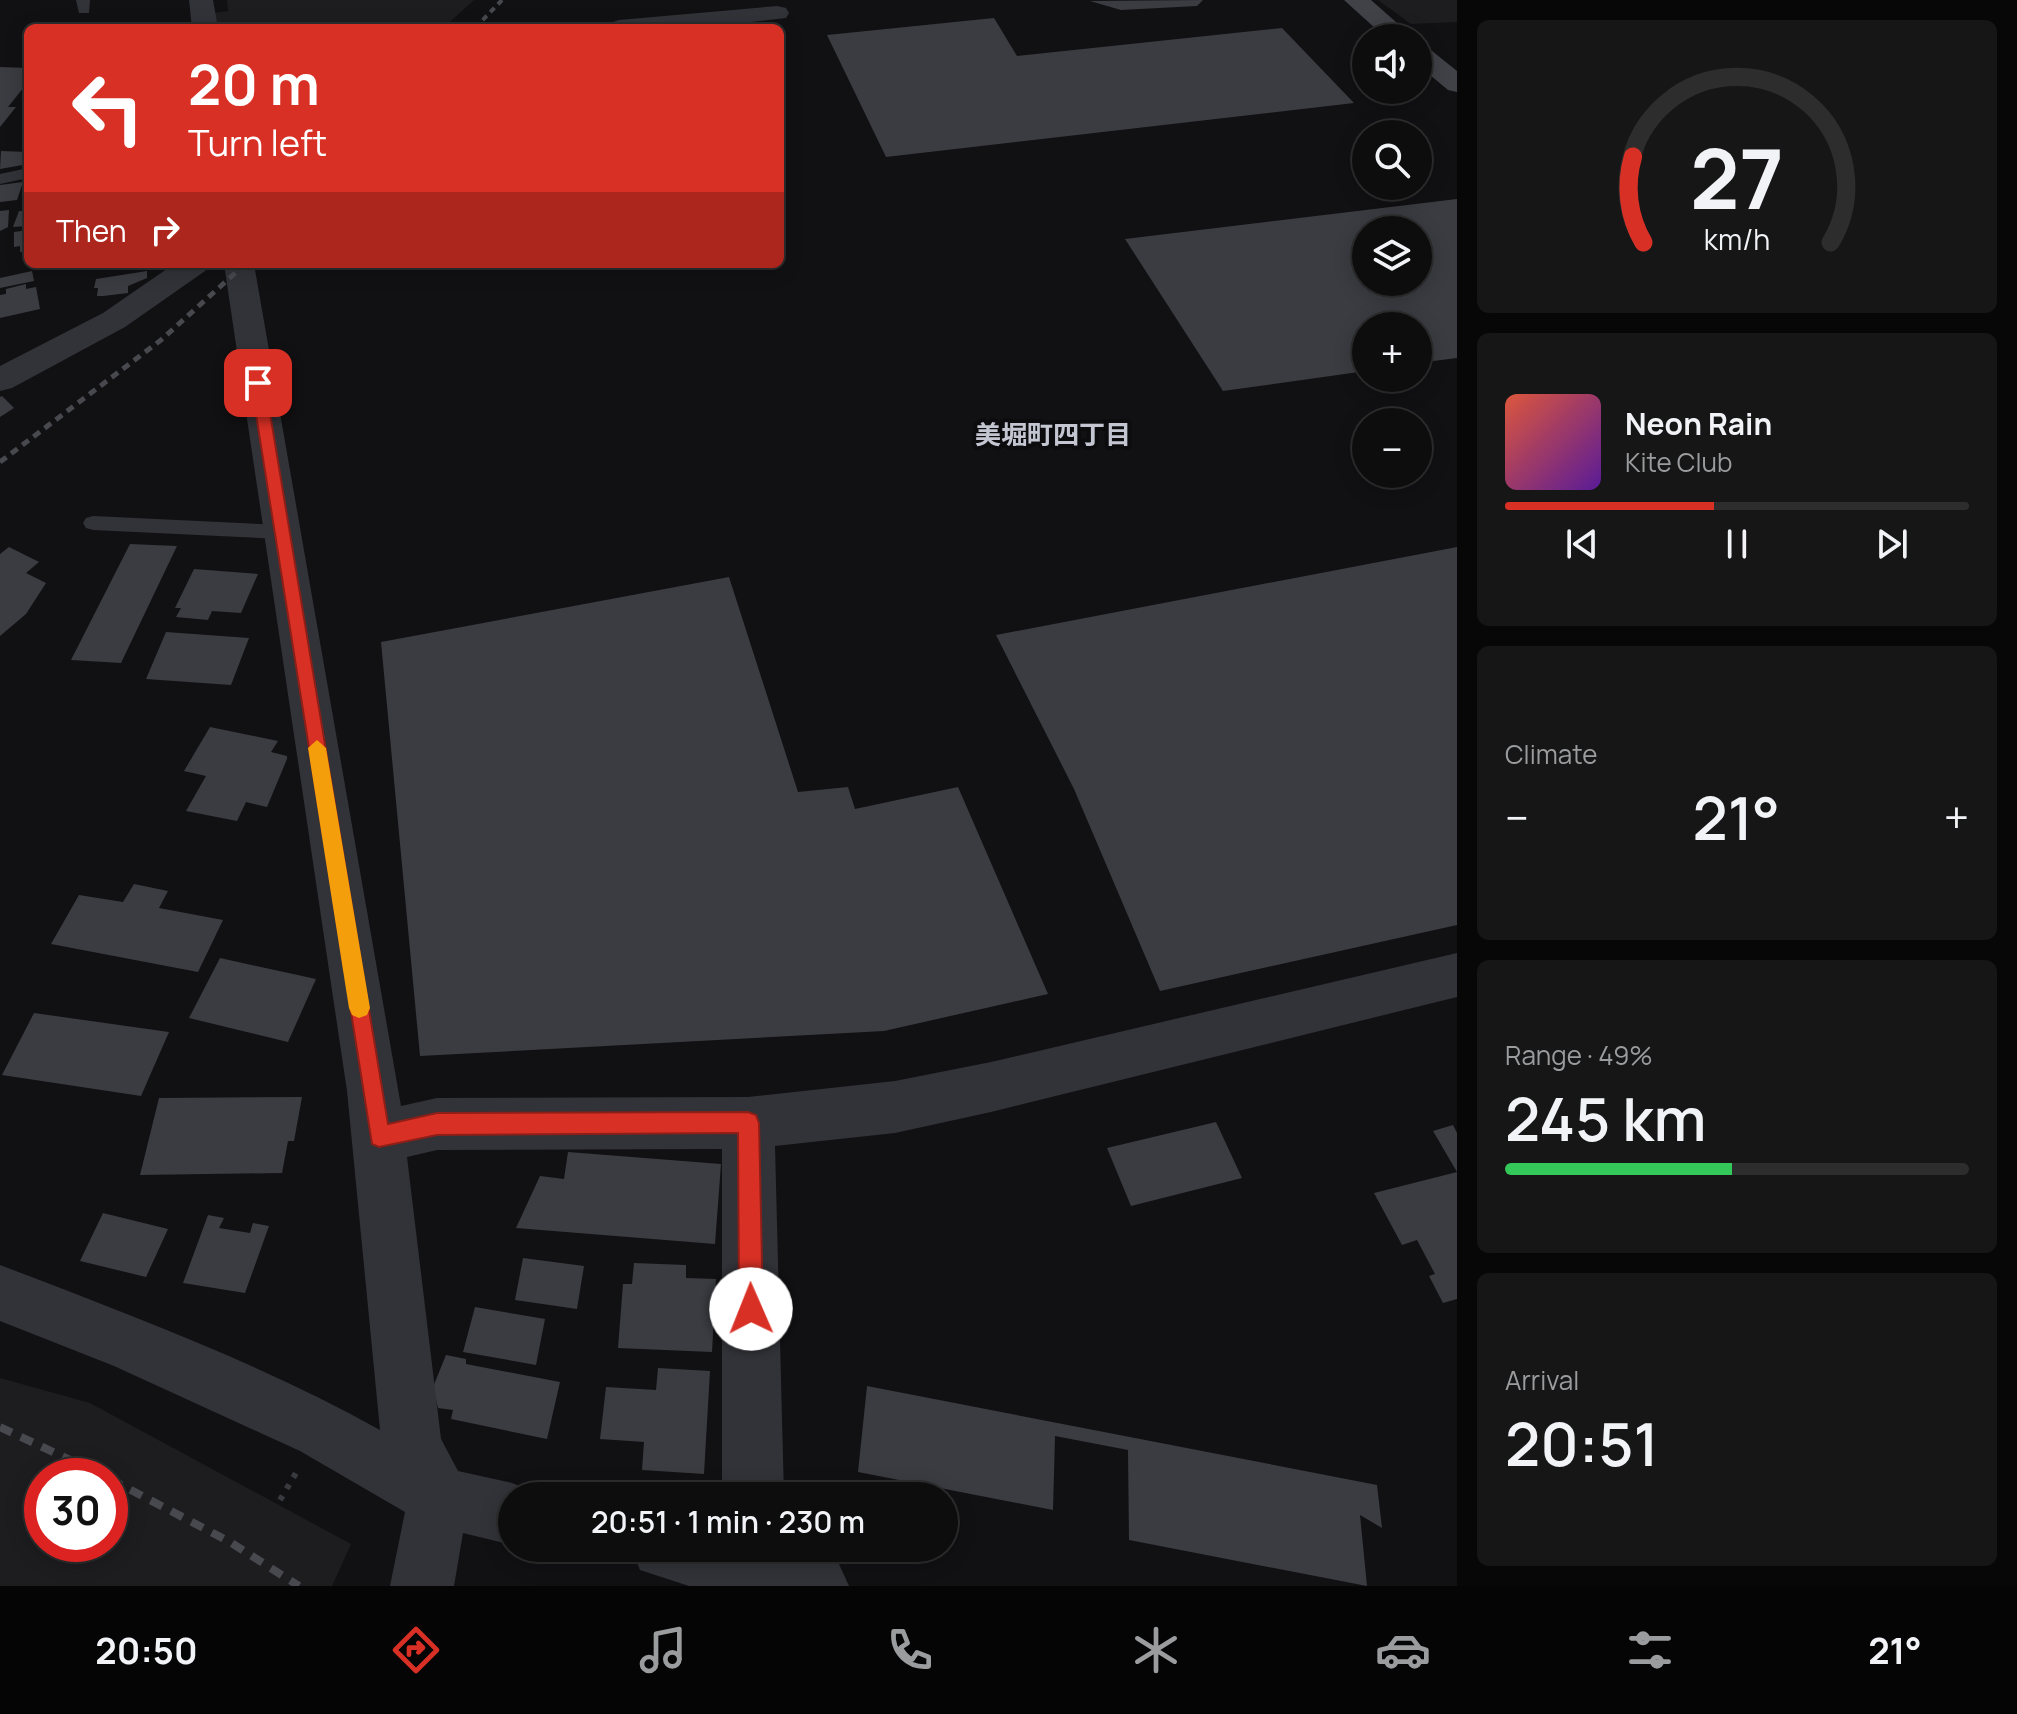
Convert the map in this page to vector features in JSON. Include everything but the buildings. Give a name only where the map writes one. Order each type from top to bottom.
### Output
[{"type":"main road","points":[[1356,0],[1384,24]]},
{"type":"main road","points":[[1432,63],[1457,84]]},
{"type":"street","points":[[201,0],[204,24]]},
{"type":"street","points":[[604,0],[615,24]]},
{"type":"street","points":[[660,24],[777,13]]},
{"type":"street","points":[[0,380],[114,320],[188,268]]},
{"type":"street","points":[[240,268],[379,1137],[412,1446],[439,1497],[422,1586]]},
{"type":"street","points":[[379,1137],[437,1124],[748,1123],[895,1107],[991,1087],[1457,975]]},
{"type":"street","points":[[748,1123],[753,1482]]},
{"type":"street","points":[[0,1293],[128,1343],[321,1430],[439,1497],[498,1511]]},
{"type":"street","points":[[763,1562],[817,1586]]},
{"type":"lane","points":[[0,179],[24,174]]},
{"type":"lane","points":[[93,523],[282,532]]},
{"type":"shaded area","points":[[227,0],[474,0],[447,24],[216,24],[214,13],[228,11]]},
{"type":"shaded area","points":[[1378,0],[1457,0],[1457,22],[1411,24]]},
{"type":"shaded area","points":[[0,1378],[90,1403],[351,1544],[332,1586],[0,1586]]},
{"type":"railway","points":[[479,24],[502,0]]},
{"type":"railway","points":[[0,462],[161,340],[241,268]]},
{"type":"railway","points":[[0,1427],[66,1458]]},
{"type":"railway","points":[[128,1488],[230,1542],[299,1586]]},
{"type":"slow traffic","points":[[317,748],[359,1008]]},
{"type":"district","name":"美堀町四丁目","points":[[1053,434]]},
{"type":"route","points":[[258,383],[379,1137],[437,1124],[748,1123],[751,1309]]}]
